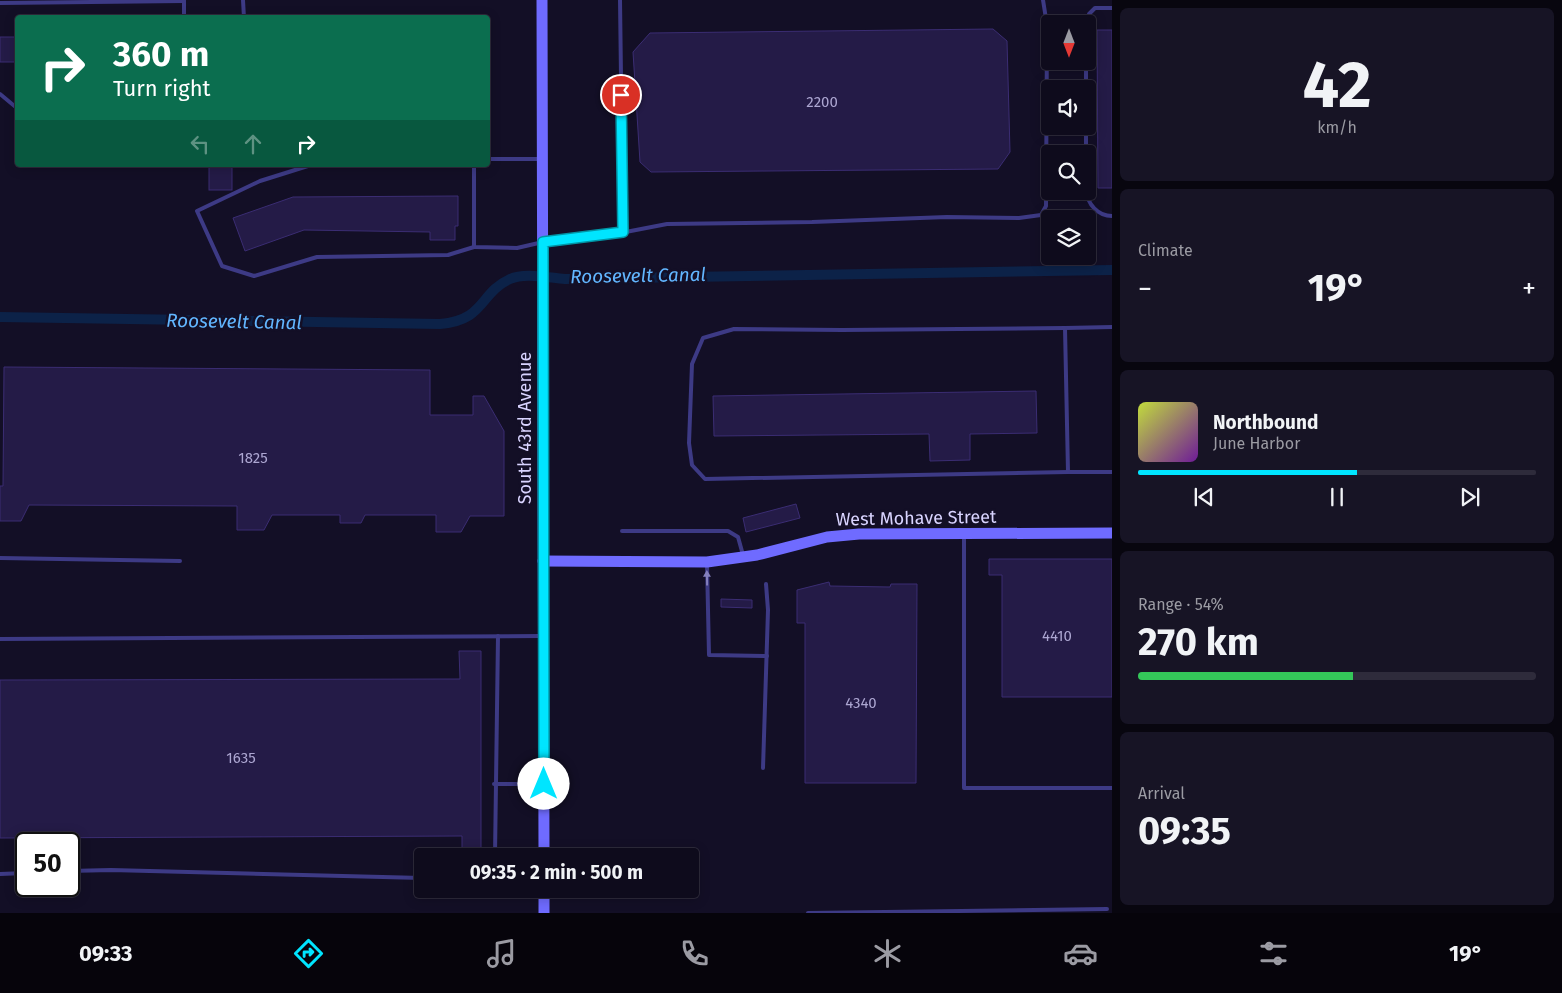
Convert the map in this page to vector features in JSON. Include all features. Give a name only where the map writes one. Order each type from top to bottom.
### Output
[{"type":"main road","name":"South 43rd Avenue","points":[[542,0],[544,848]]},
{"type":"main road","name":"West Mohave Street","points":[[543,561],[706,562],[743,557],[828,537],[859,534],[1112,533]]},
{"type":"main road","points":[[544,898],[544,913]]},
{"type":"lane","points":[[0,3],[184,0],[184,15]]},
{"type":"lane","points":[[243,0],[244,15]]},
{"type":"lane","points":[[620,0],[623,232]]},
{"type":"lane","points":[[304,167],[260,181],[197,211],[222,266],[254,276],[318,257],[448,255],[474,247],[518,248],[543,242],[623,232],[667,224],[812,222],[947,217],[1019,218],[1041,215],[1046,206],[1046,25],[1043,0]]},
{"type":"lane","points":[[1089,15],[1095,8],[1112,8]]},
{"type":"lane","points":[[0,94],[15,106]]},
{"type":"lane","points":[[490,159],[543,159]]},
{"type":"lane","points":[[474,167],[474,247]]},
{"type":"lane","points":[[1087,200],[1092,207],[1107,216],[1112,216]]},
{"type":"lane","points":[[1112,327],[842,330],[734,329],[703,338],[692,364],[689,443],[692,465],[705,479],[1112,472]]},
{"type":"lane","points":[[1065,328],[1068,472]]},
{"type":"lane","points":[[622,531],[728,531],[738,537],[743,557]]},
{"type":"lane","points":[[964,534],[964,788],[1112,788]]},
{"type":"lane","points":[[0,558],[180,561]]},
{"type":"lane","points":[[706,562],[709,655],[767,656]]},
{"type":"lane","points":[[763,768],[768,610],[766,584]]},
{"type":"lane","points":[[495,848],[494,784],[498,636]]},
{"type":"lane","points":[[0,639],[543,636]]},
{"type":"lane","points":[[494,784],[544,784]]},
{"type":"lane","points":[[80,871],[414,878]]},
{"type":"lane","points":[[0,874],[15,873]]},
{"type":"lane","points":[[808,913],[1107,909]]},
{"type":"building","points":[[993,29],[1007,41],[1010,152],[998,169],[651,172],[640,162],[633,52],[650,33]]},
{"type":"building","points":[[1097,30],[1112,30],[1112,188],[1098,188]]},
{"type":"building","points":[[0,37],[15,37],[15,62],[0,62]]},
{"type":"building","points":[[209,167],[232,167],[232,190],[209,190]]},
{"type":"building","points":[[458,196],[458,226],[455,226],[455,240],[430,240],[430,232],[304,230],[245,251],[233,218],[293,197]]},
{"type":"building","points":[[4,367],[430,370],[430,415],[473,415],[473,396],[484,396],[504,431],[504,516],[470,516],[461,532],[436,532],[436,515],[365,515],[361,523],[340,523],[340,515],[272,515],[264,530],[237,530],[237,506],[29,505],[21,521],[0,521],[0,486],[3,486]]},
{"type":"building","points":[[1036,391],[1037,433],[970,434],[970,460],[930,461],[929,434],[714,436],[713,396]]},
{"type":"building","points":[[796,504],[800,518],[746,532],[743,518]]},
{"type":"building","points":[[989,559],[1112,559],[1112,697],[1002,697],[1002,575],[989,575]]},
{"type":"building","points":[[829,582],[830,586],[890,587],[891,584],[917,584],[916,783],[805,783],[805,623],[797,623],[797,590]]},
{"type":"building","points":[[721,599],[752,600],[752,608],[721,607]]},
{"type":"building","points":[[459,651],[481,651],[481,848],[462,848],[462,836],[80,838],[80,832],[15,832],[15,838],[0,838],[0,680],[460,679]]},
{"type":"waterway","name":"Roosevelt Canal","points":[[0,317],[440,324],[466,317],[474,312],[492,291],[500,285],[510,279],[523,276],[565,279],[1112,270]]},
{"type":"route","points":[[544,784],[543,242],[605,236],[623,232],[621,95]]}]
